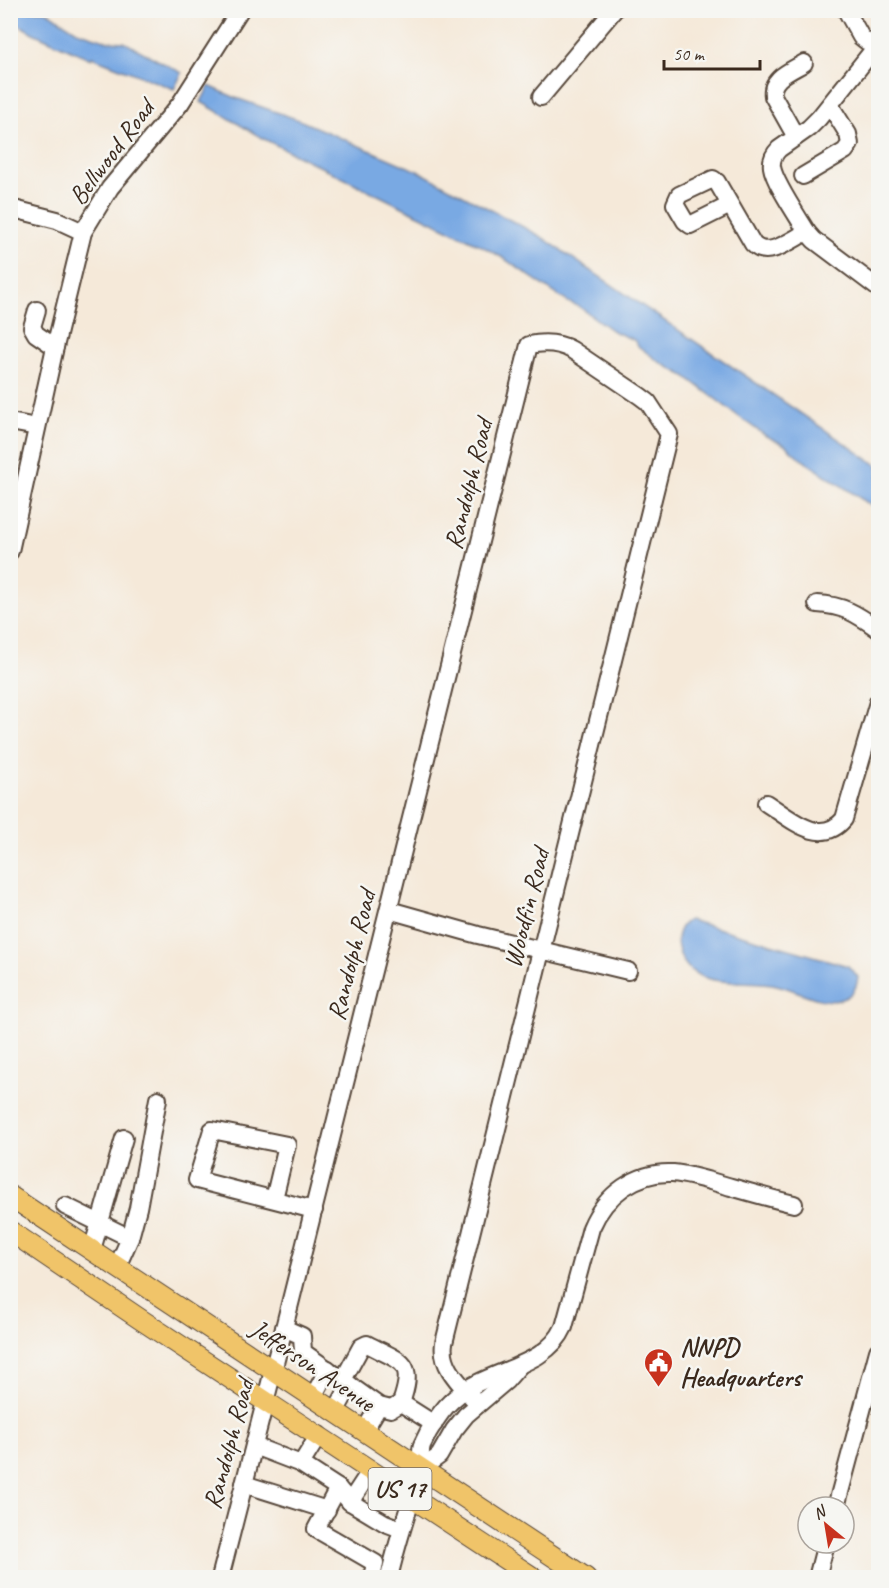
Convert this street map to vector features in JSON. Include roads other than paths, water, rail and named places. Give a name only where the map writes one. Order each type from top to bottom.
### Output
[{"type":"main road","name":"Jefferson Avenue","points":[[10,1196],[586,1578]]},
{"type":"main road","name":"US 17","points":[[10,1231],[534,1578]]},
{"type":"street","name":"Bellwood Road","points":[[10,551],[83,232],[110,188],[180,104],[240,10]]},
{"type":"street","points":[[541,97],[614,10]]},
{"type":"street","points":[[846,10],[861,37],[877,46],[809,128],[775,153],[772,169],[807,232],[819,245],[879,288]]},
{"type":"street","points":[[796,137],[772,91],[777,80],[804,63]]},
{"type":"street","points":[[803,176],[845,152],[850,144],[848,134],[830,105]]},
{"type":"street","points":[[730,205],[759,250],[768,251],[807,232]]},
{"type":"street","points":[[10,208],[57,220],[83,232]]},
{"type":"street","points":[[37,310],[32,327],[36,334],[55,347]]},
{"type":"street","name":"Woodfin Road","points":[[478,1404],[446,1363],[444,1343],[669,434],[648,402],[572,350],[563,345],[551,343],[529,345]]},
{"type":"street","name":"Randolph Road","points":[[220,1578],[285,1328],[529,345]]},
{"type":"street","points":[[10,422],[37,427]]},
{"type":"street","points":[[817,604],[844,608],[879,628]]},
{"type":"street","points":[[766,803],[810,830],[830,831],[838,826],[844,819],[879,702]]},
{"type":"street","points":[[389,910],[628,971]]},
{"type":"street","points":[[117,1267],[130,1238],[138,1208],[159,1099]]},
{"type":"street","points":[[274,1199],[287,1145],[212,1130],[197,1180],[314,1210]]},
{"type":"street","points":[[92,1250],[124,1138]]},
{"type":"street","points":[[338,1488],[316,1529],[373,1570],[390,1573],[401,1529],[421,1469],[422,1447],[434,1424],[454,1398],[465,1389],[484,1378],[522,1363],[552,1346],[561,1334],[596,1217],[608,1200],[628,1184],[651,1175],[682,1174],[794,1204]]},
{"type":"street","points":[[65,1206],[130,1238]]},
{"type":"street","points":[[285,1328],[302,1336],[303,1352],[328,1369],[346,1382],[380,1406],[391,1408],[401,1403],[407,1388],[408,1372],[404,1363],[367,1344],[361,1347],[346,1382],[335,1412]]},
{"type":"street","points":[[839,1495],[879,1351]]},
{"type":"street","points":[[421,1469],[439,1456],[454,1430],[522,1363]]},
{"type":"street","points":[[313,1397],[328,1369]]},
{"type":"street","points":[[401,1403],[434,1424]]},
{"type":"street","points":[[364,1431],[380,1406]]},
{"type":"street","points":[[301,1464],[319,1436]]},
{"type":"street","points":[[254,1446],[301,1464],[338,1488],[350,1502],[385,1523],[401,1529]]},
{"type":"street","points":[[350,1502],[371,1470]]},
{"type":"street","points":[[244,1484],[327,1510]]},
{"type":"street","points":[[817,1578],[823,1555]]},
{"type":"water","points":[[11,10],[46,11],[77,31],[108,41],[124,42],[182,73],[174,89],[92,57],[91,59],[33,33],[11,20]]},
{"type":"water","points":[[209,86],[299,120],[420,172],[540,236],[878,466],[878,510],[801,459],[785,445],[766,436],[685,376],[661,363],[638,346],[634,340],[613,331],[503,258],[264,139],[201,102]]},
{"type":"water","points":[[689,920],[848,966],[858,977],[856,985],[847,997],[831,1001],[772,984],[712,980],[703,977],[695,973],[684,962],[678,947],[679,932]]},
{"type":"place","name":"NNPD Headquarters","points":[[659,1388]]}]
